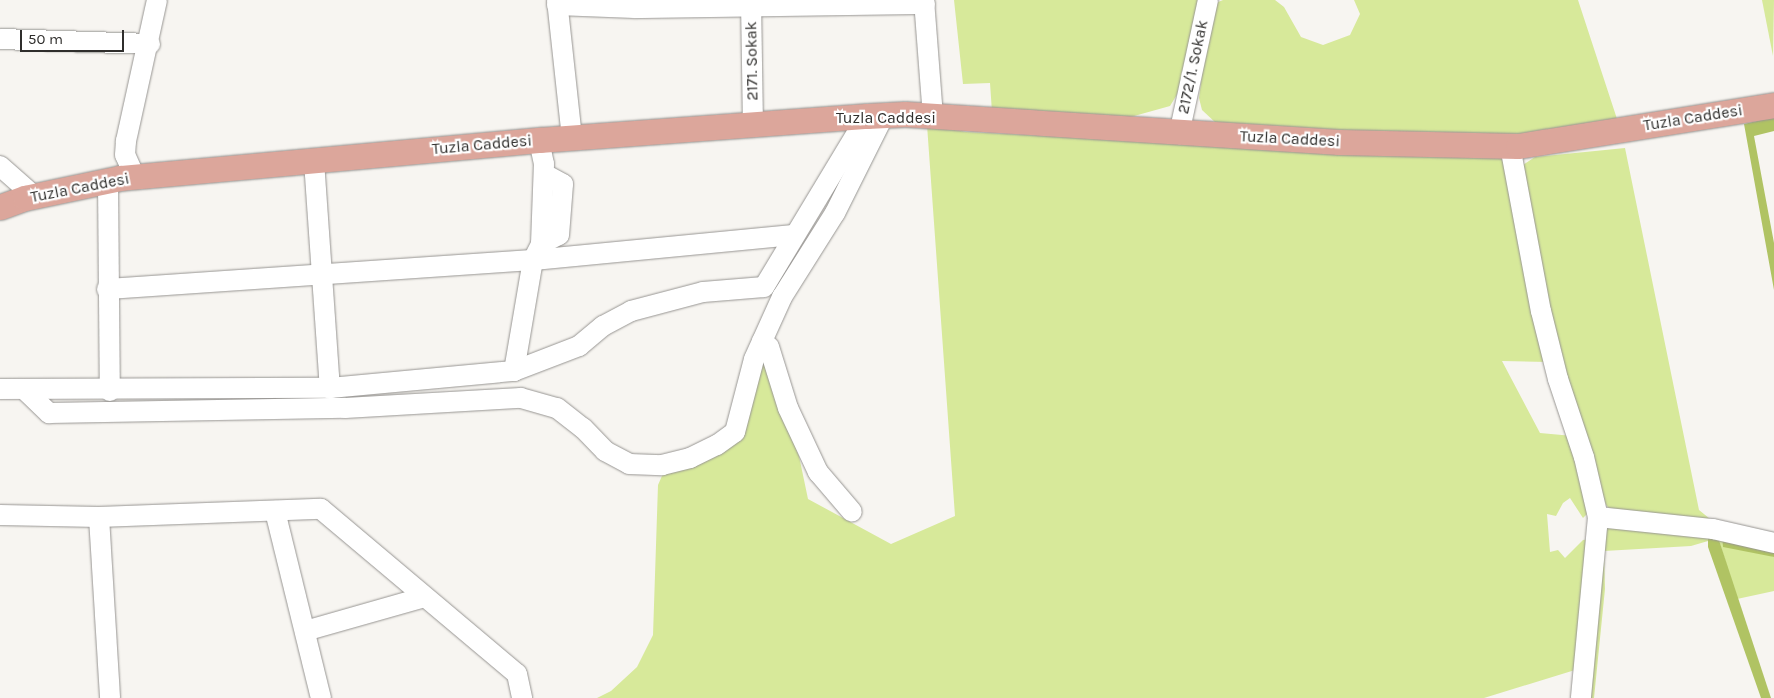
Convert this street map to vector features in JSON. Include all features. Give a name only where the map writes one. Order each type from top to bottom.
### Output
[{"type":"main road","name":"Tuzla Caddesi","points":[[0,207],[34,196],[135,177],[572,137],[876,115],[933,116],[1179,134],[1510,146],[1774,105]]},
{"type":"street","points":[[135,177],[125,155],[126,141],[149,44],[157,0]]},
{"type":"street","name":"2172/1. Sokak","points":[[1179,134],[1208,0]]},
{"type":"street","points":[[572,137],[557,3],[634,8],[751,2],[925,2],[933,116]]},
{"type":"street","name":"2171. Sokak","points":[[751,2],[754,123]]},
{"type":"street","points":[[0,39],[149,44]]},
{"type":"street","points":[[0,389],[110,391],[330,388],[514,371],[579,346],[603,326],[631,311],[704,292],[764,287],[794,235],[876,115]]},
{"type":"street","points":[[24,389],[49,414],[345,408],[521,398],[557,408],[583,428],[605,451],[629,464],[662,466],[699,454],[735,432],[741,399],[762,341],[782,297],[835,214],[876,115]]},
{"type":"street","points":[[514,371],[537,252],[544,174],[539,140]]},
{"type":"street","points":[[1510,146],[1541,311],[1558,379],[1584,457],[1598,517],[1581,698]]},
{"type":"street","points":[[314,161],[330,388]]},
{"type":"street","points":[[0,166],[34,196]]},
{"type":"street","points":[[108,181],[107,289],[110,391]]},
{"type":"street","points":[[107,289],[321,274],[537,252],[794,235]]},
{"type":"street","points":[[762,341],[769,347],[788,408],[818,472],[852,512]]},
{"type":"street","points":[[0,515],[99,517],[321,509],[517,674],[522,698]]},
{"type":"street","points":[[275,511],[321,698]]},
{"type":"street","points":[[99,517],[110,698]]},
{"type":"street","points":[[1598,517],[1713,529],[1774,543]]},
{"type":"street","points":[[305,631],[424,597]]},
{"type":"green space","points":[[954,0],[1199,0],[1181,88],[1170,106],[1127,118],[992,112],[990,83],[963,84]]},
{"type":"green space","points":[[1223,0],[1275,0],[1284,7],[1301,37],[1323,45],[1350,35],[1360,14],[1354,0],[1578,0],[1619,125],[1479,138],[1217,124],[1202,110],[1199,98],[1211,5]]},
{"type":"green space","points":[[1762,0],[1774,0],[1773,56]]},
{"type":"green space","points":[[1774,117],[1774,131],[1754,136],[1774,243],[1774,290],[1744,124]]},
{"type":"green space","points":[[927,125],[966,132],[1504,158],[1548,362],[1502,361],[1540,433],[1573,436],[1591,510],[1583,518],[1570,498],[1563,503],[1556,516],[1547,514],[1550,552],[1558,550],[1565,558],[1583,540],[1591,539],[1575,670],[1484,698],[597,698],[611,691],[637,667],[653,635],[658,485],[665,469],[734,429],[761,353],[799,456],[808,499],[891,544],[955,516]]},
{"type":"green space","points":[[1625,148],[1699,510],[1720,527],[1612,511],[1606,505],[1555,350],[1523,165],[1535,157]]},
{"type":"green space","points":[[1607,522],[1708,533],[1708,541],[1691,546],[1604,551],[1605,589],[1594,698],[1586,698]]},
{"type":"green space","points":[[1708,533],[1717,534],[1771,698],[1761,698],[1708,547]]},
{"type":"green space","points":[[1717,534],[1774,557],[1774,591],[1737,599]]},
{"type":"green space","points":[[1722,535],[1774,548],[1774,557],[1723,547]]}]
